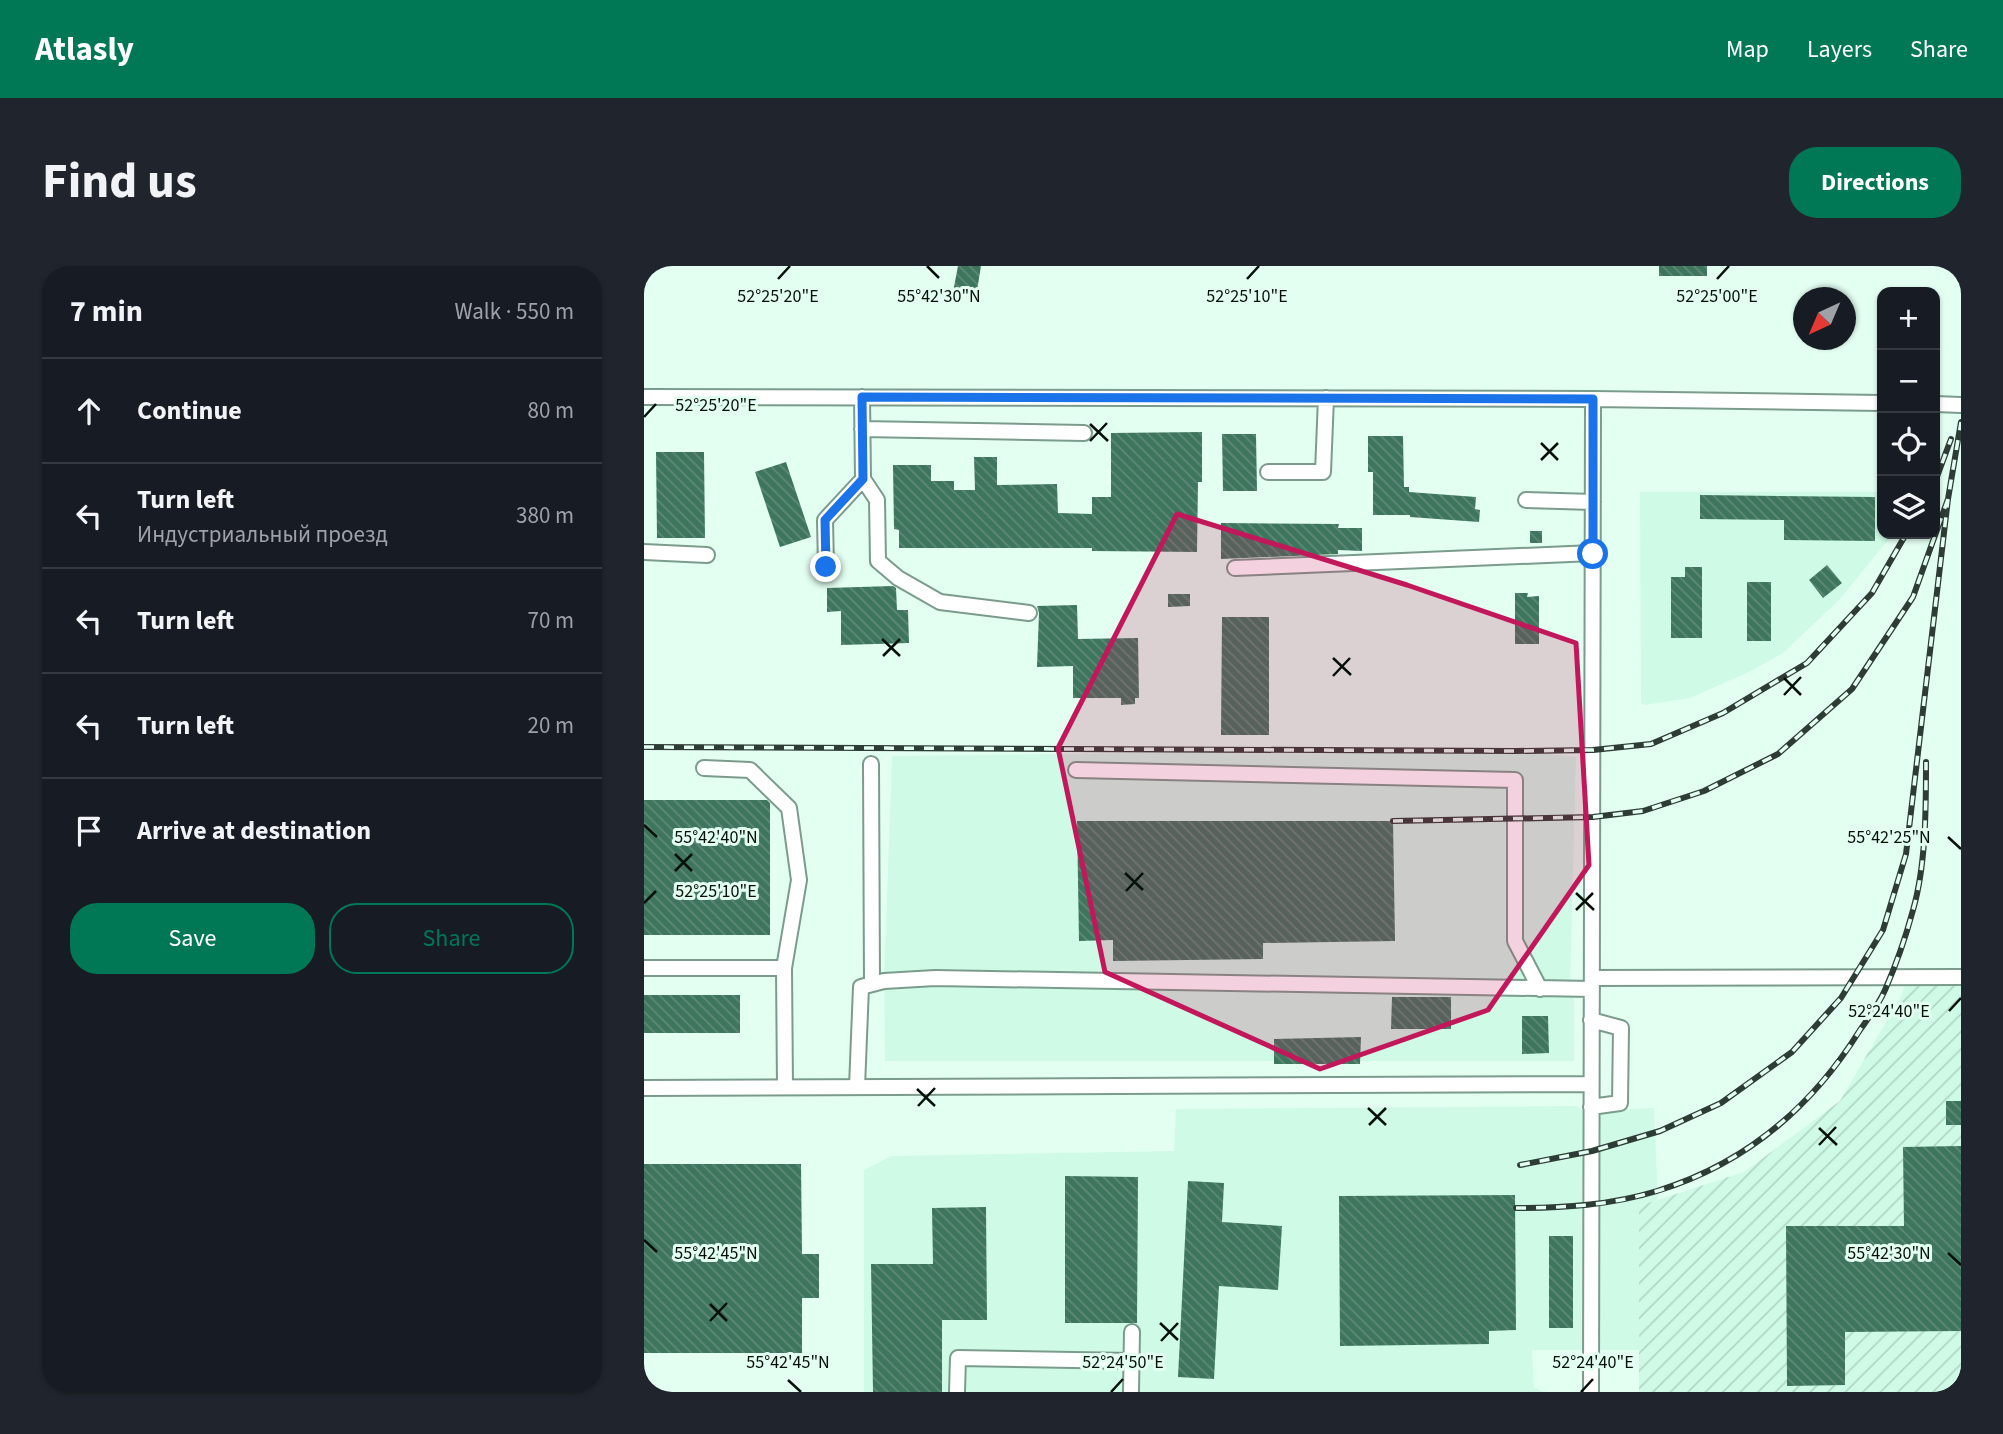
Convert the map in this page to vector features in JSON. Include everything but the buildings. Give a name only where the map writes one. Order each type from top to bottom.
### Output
[{"type":"street","points":[[644,397],[1593,399],[1877,403]]},
{"type":"street","points":[[862,397],[863,479],[877,500],[878,562],[898,578],[940,602],[1029,613]]},
{"type":"street","points":[[1268,472],[1323,472],[1326,398]]},
{"type":"street","points":[[1591,1392],[1593,399]]},
{"type":"street","points":[[1940,404],[1961,405]]},
{"type":"street","points":[[862,429],[1084,433]]},
{"type":"street","points":[[826,567],[825,520],[863,479]]},
{"type":"street","points":[[1526,500],[1593,502]]},
{"type":"street","points":[[644,552],[707,555]]},
{"type":"street","points":[[1235,568],[1593,554]]},
{"type":"street","points":[[871,764],[872,984]]},
{"type":"street","points":[[704,768],[750,770],[789,808],[799,880],[784,968],[785,1087]]},
{"type":"street","points":[[1076,770],[1515,780],[1515,941],[1540,989]]},
{"type":"street","points":[[644,968],[784,968]]},
{"type":"street","points":[[857,1087],[862,988],[884,981],[934,978],[1540,989],[1592,984],[1961,977]]},
{"type":"street","points":[[1591,1020],[1621,1028],[1620,1102],[1591,1107]]},
{"type":"street","points":[[644,1088],[1591,1084]]},
{"type":"street","points":[[1131,1392],[1132,1332]]},
{"type":"street","points":[[957,1392],[958,1358],[1131,1361]]},
{"type":"highlighted area","points":[[1177,514],[1407,585],[1576,643],[1589,865],[1488,1010],[1320,1069],[1105,972],[1058,748]]},
{"type":"shaded area","points":[[1640,492],[1877,492],[1877,539],[1889,539],[1839,600],[1783,653],[1751,671],[1690,698],[1645,705],[1641,703]]},
{"type":"shaded area","points":[[1207,752],[1541,753],[1576,757],[1570,989],[1574,992],[1574,1061],[885,1061],[884,981],[892,756]]},
{"type":"shaded area","points":[[1912,968],[1961,968],[1961,1392],[1639,1392],[1639,1206],[1744,1172],[1840,1101],[1900,998]]},
{"type":"shaded area","points":[[1577,1106],[1583,1111],[1654,1108],[1658,1200],[1639,1206],[1640,1350],[1532,1350],[1534,1387],[1544,1392],[864,1392],[864,1170],[891,1156],[1174,1151],[1176,1109]]},
{"type":"railway","points":[[1393,821],[1593,817],[1643,811],[1704,791],[1778,754],[1852,689],[1913,597],[1948,499],[1961,422]]},
{"type":"railway","points":[[1937,476],[1951,439]]},
{"type":"railway","points":[[1520,1165],[1592,1151],[1660,1131],[1721,1103],[1792,1052],[1841,998],[1883,930],[1906,854],[1948,499]]},
{"type":"railway","points":[[644,747],[1516,751],[1593,750],[1651,744],[1723,713],[1807,663],[1872,593],[1903,539]]},
{"type":"railway","points":[[1516,1208],[1605,1203],[1657,1191],[1719,1165],[1774,1129],[1798,1108],[1841,1058],[1880,1000],[1893,971],[1913,910],[1921,874],[1926,762]]},
{"type":"route","points":[[826,567],[825,520],[863,479],[862,397],[1593,399],[1593,554]]}]
